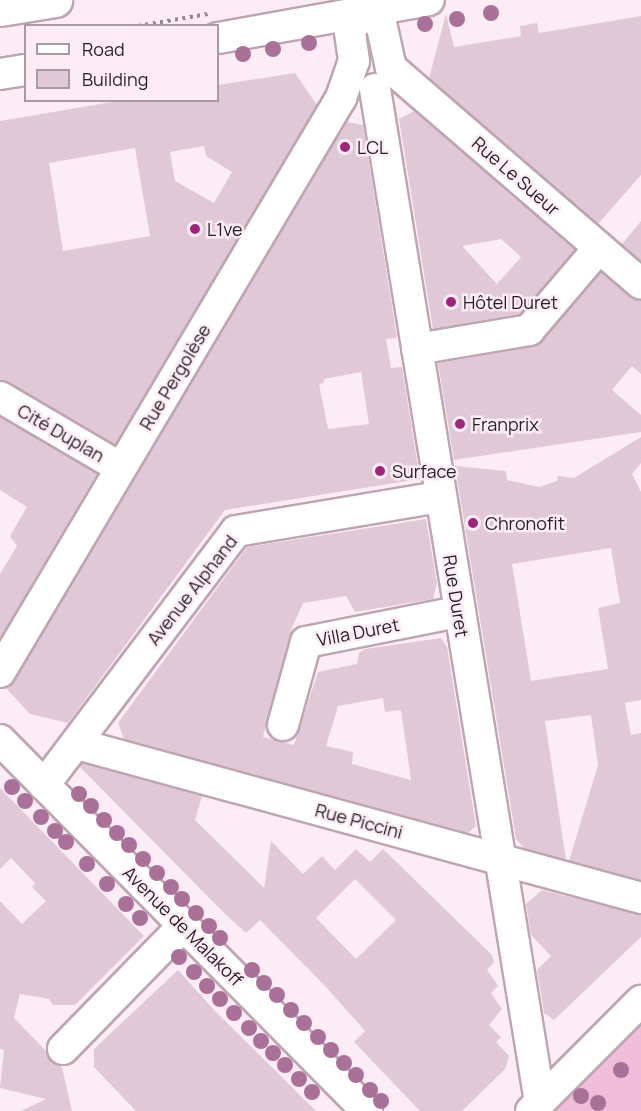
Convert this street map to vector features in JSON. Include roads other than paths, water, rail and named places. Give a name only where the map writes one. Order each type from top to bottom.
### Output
[{"type":"main road","points":[[0,9],[55,0]]},
{"type":"street","points":[[219,38],[360,6],[429,0]]},
{"type":"street","points":[[360,6],[350,31],[350,71],[384,70]]},
{"type":"street","name":"Rue Duret","points":[[360,6],[381,23],[384,70],[417,349],[535,1108]]},
{"type":"street","points":[[0,74],[24,70]]},
{"type":"street","name":"Rue Le Sueur","points":[[384,70],[641,284]]},
{"type":"street","name":"Rue Pergolèse","points":[[0,672],[341,98],[350,71]]},
{"type":"street","points":[[417,349],[529,330],[599,248]]},
{"type":"street","name":"Cité Duplan","points":[[0,397],[121,468]]},
{"type":"street","name":"Avenue Alphand","points":[[44,785],[236,531],[440,496]]},
{"type":"street","name":"Villa Duret","points":[[284,725],[306,642],[458,612]]},
{"type":"street","name":"Avenue de Malakoff","points":[[0,740],[367,1111]]},
{"type":"street","name":"Rue Piccini","points":[[76,744],[641,898]]},
{"type":"street","points":[[63,1049],[183,926]]},
{"type":"street","points":[[535,1108],[641,1000]]},
{"type":"place","name":"LCL","points":[[345,147]]},
{"type":"place","name":"L1ve","points":[[195,229]]},
{"type":"place","name":"Hôtel Duret","points":[[451,302]]},
{"type":"place","name":"Franprix","points":[[460,424]]},
{"type":"place","name":"Surface","points":[[380,471]]},
{"type":"place","name":"Chronofit","points":[[473,523]]}]
